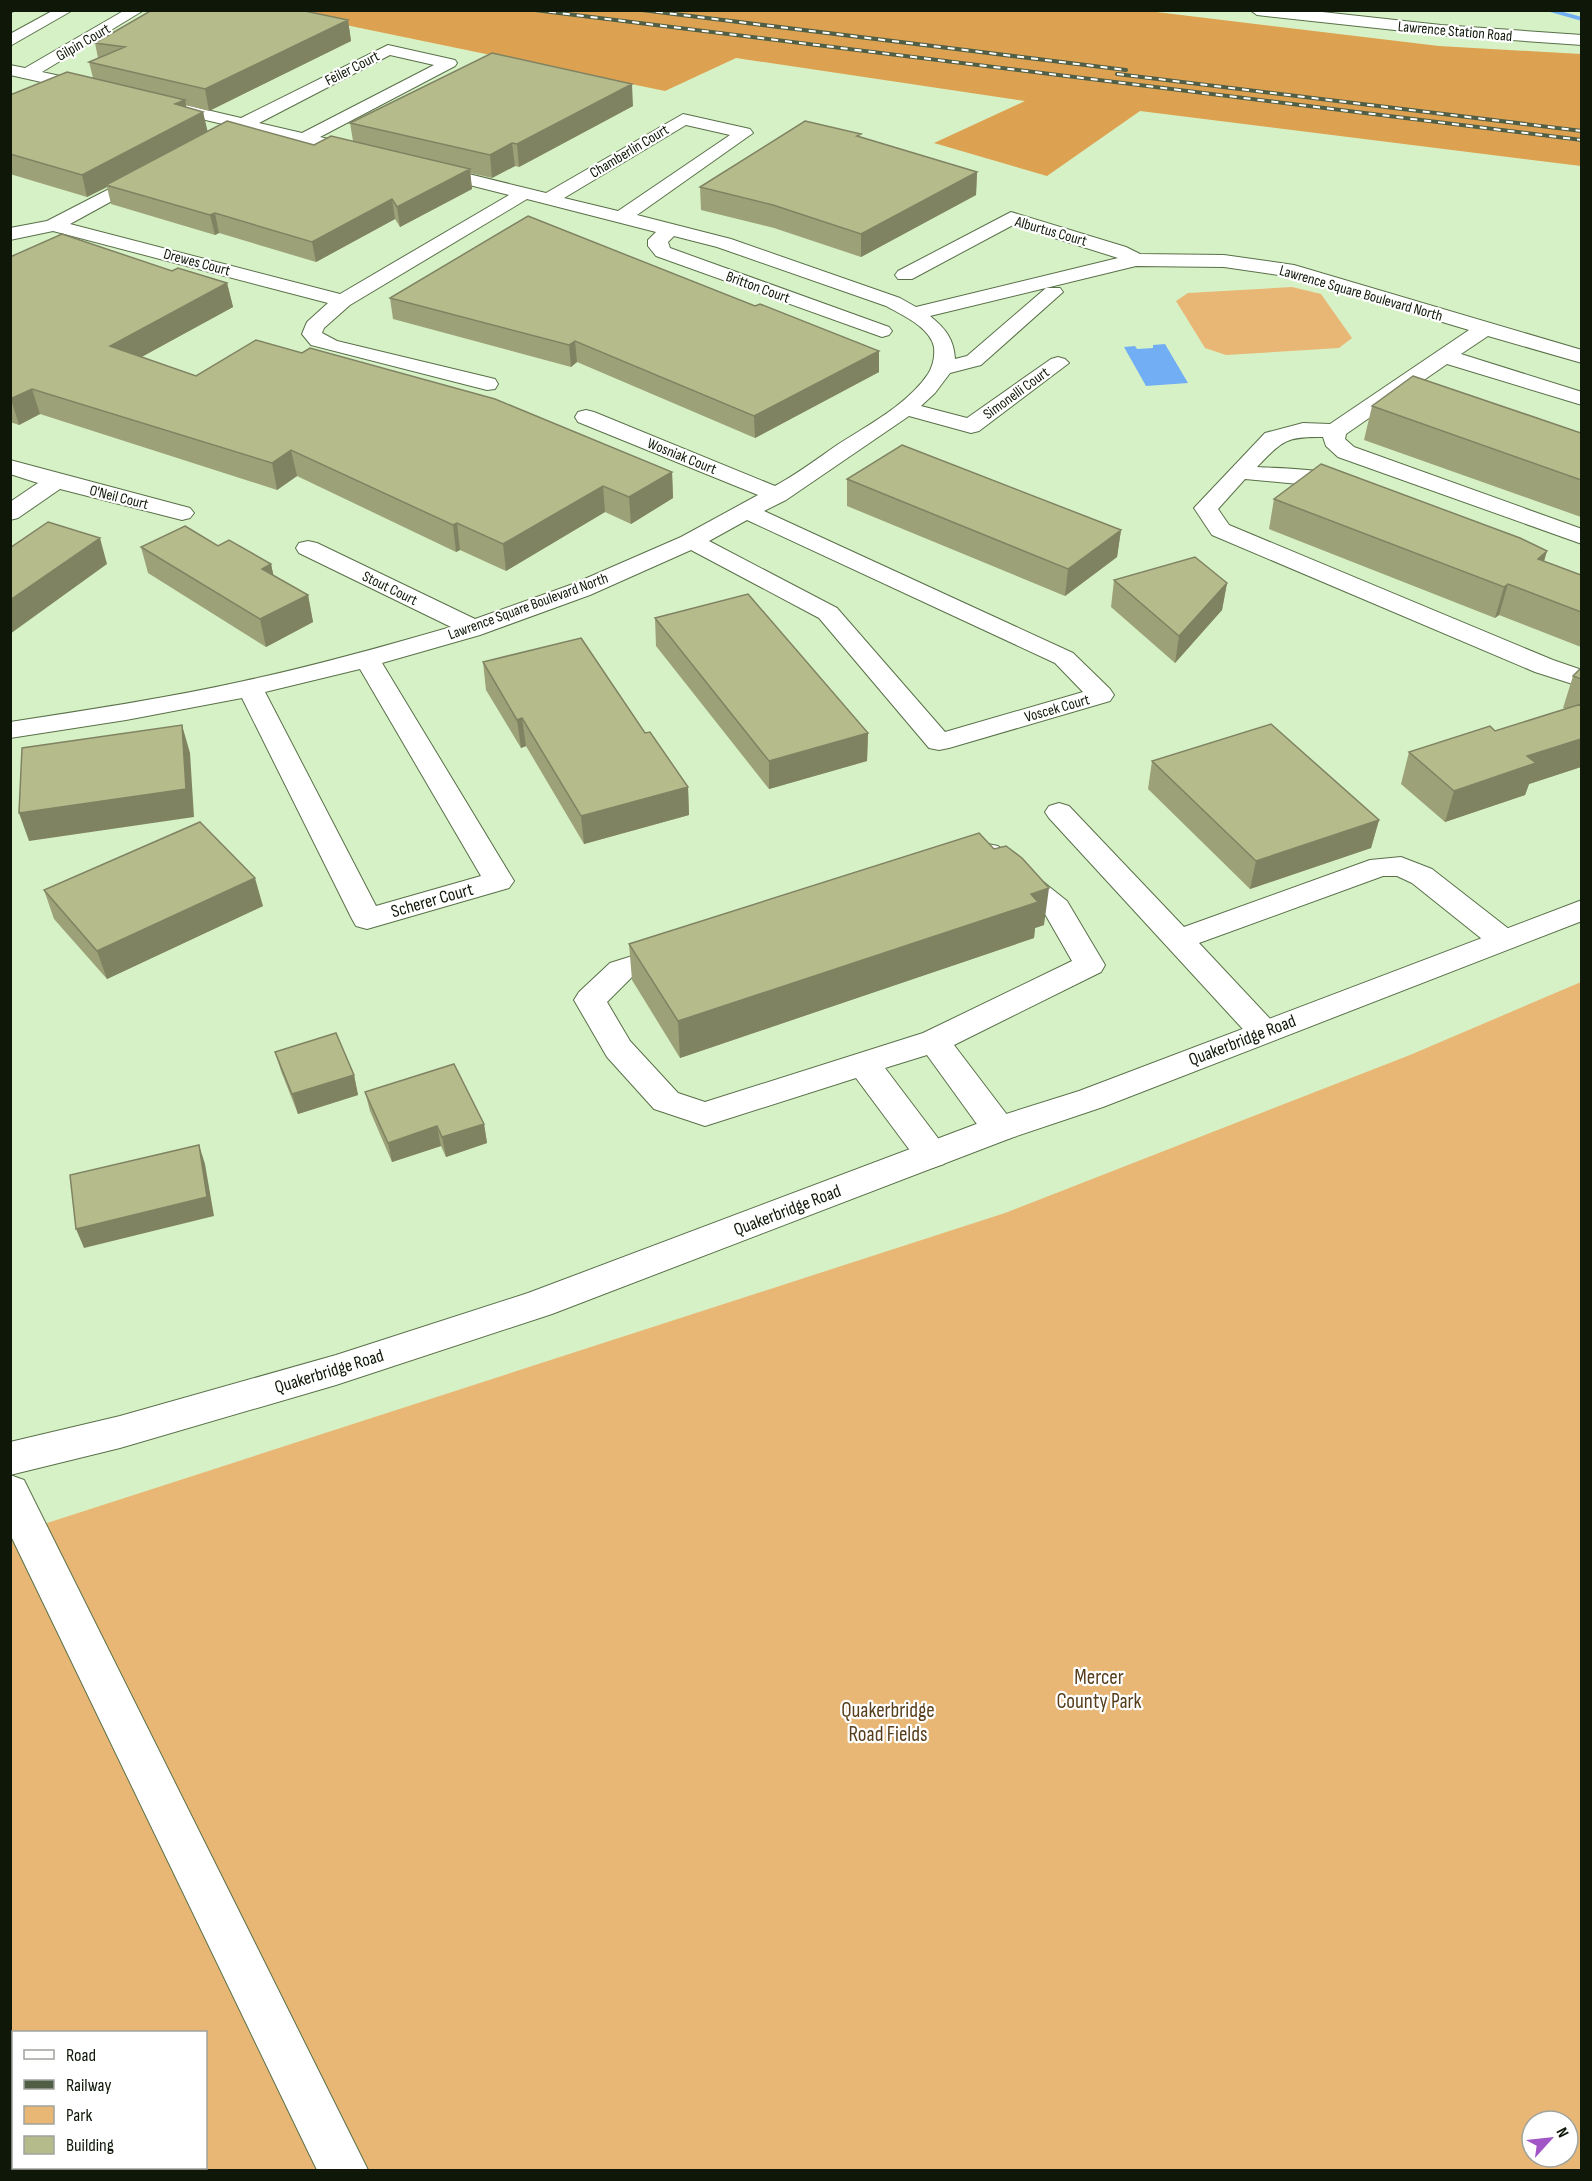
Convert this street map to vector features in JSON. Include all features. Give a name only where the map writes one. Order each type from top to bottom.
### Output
[{"type":"street","name":"Gilpin Court","points":[[10,41],[66,10]]},
{"type":"street","name":"Gilpin Court","points":[[23,83],[137,10]]},
{"type":"street","name":"Lawrence Station Road","points":[[1257,10],[1347,16],[1581,40]]},
{"type":"street","name":"Feiler Court","points":[[242,124],[388,50],[449,63],[303,138]]},
{"type":"street","points":[[10,70],[23,83],[108,92]]},
{"type":"street","points":[[141,100],[381,157]]},
{"type":"street","name":"Chamberlin Court","points":[[549,199],[683,119],[744,133],[622,217]]},
{"type":"street","points":[[221,135],[242,124]]},
{"type":"street","points":[[10,234],[53,225],[168,163]]},
{"type":"street","points":[[414,165],[724,243],[894,302],[923,318],[942,338],[946,353],[944,368],[974,361],[1047,287]]},
{"type":"street","points":[[487,384],[318,341],[312,334],[314,327],[343,301],[525,193]]},
{"type":"street","name":"Alburtus Court","points":[[905,275],[1011,218],[1119,250],[1136,260]]},
{"type":"street","name":"Drewes Court","points":[[53,225],[343,301]]},
{"type":"street","name":"Britton Court","points":[[671,229],[658,240],[658,246],[663,252],[882,332]]},
{"type":"street","name":"Lawrence Square Boulevard North","points":[[923,318],[1047,287],[1136,260],[1224,261],[1294,272],[1581,357]]},
{"type":"street","points":[[963,282],[1008,280],[1047,287]]},
{"type":"street","points":[[838,283],[929,283]]},
{"type":"street","points":[[1484,329],[1335,431],[1303,430],[1272,438],[1206,508],[1220,530],[1544,666],[1581,679]]},
{"type":"street","points":[[1445,356],[1581,399]]},
{"type":"street","name":"Simonelli Court","points":[[905,408],[971,426],[1058,363]]},
{"type":"street","name":"Lawrence Square Boulevard North","points":[[10,730],[97,717],[250,688],[368,659],[473,628],[549,601],[692,541],[748,513],[827,465],[905,408],[944,368]]},
{"type":"street","points":[[1407,382],[1429,389]]},
{"type":"street","name":"Wosniak Court","points":[[586,417],[778,495]]},
{"type":"street","points":[[1335,431],[1334,441],[1346,452],[1581,537]]},
{"type":"street","name":"O'Neil Court","points":[[10,467],[182,513]]},
{"type":"street","points":[[1239,472],[1323,479],[1368,496]]},
{"type":"street","points":[[10,513],[56,481]]},
{"type":"street","name":"Voscek Court","points":[[692,541],[828,613],[939,742],[1101,695],[1064,658],[748,513]]},
{"type":"street","name":"Stout Court","points":[[308,548],[473,628]]},
{"type":"street","name":"Scherer Court","points":[[250,688],[367,920],[499,881],[368,659]]},
{"type":"street","points":[[1059,812],[1263,1031]]},
{"type":"street","points":[[988,853],[1056,908],[1090,965],[934,1041],[705,1114],[666,1101],[618,1049],[590,1000],[621,970],[988,853]]},
{"type":"street","points":[[1178,940],[1380,867],[1401,866],[1422,876],[1503,940]]},
{"type":"street","name":"Quakerbridge Road","points":[[10,1459],[120,1432],[336,1370],[539,1304],[999,1129],[1091,1100],[1263,1031],[1571,913]]},
{"type":"street","points":[[934,1041],[999,1129]]},
{"type":"street","points":[[864,1064],[932,1155]]},
{"type":"street","points":[[10,1492],[343,2170]]},
{"type":"green space","points":[[1292,287],[1321,294],[1352,338],[1339,348],[1226,355],[1205,348],[1176,301],[1188,293]]},
{"type":"green space","name":"Mercer County Park","points":[[1581,982],[1581,2170],[11,2170],[10,1535],[1005,1213],[1410,1055]]},
{"type":"shaded area","points":[[1140,10],[1439,46],[1581,54],[1581,166],[1140,111],[1047,176],[934,143],[1025,101],[736,58],[665,91],[278,11]]},
{"type":"water","points":[[1165,344],[1188,383],[1146,386],[1124,347],[1153,348],[1153,345]]},
{"type":"building","points":[[152,10],[300,10],[348,20],[205,89],[89,62],[125,47],[95,43]]},
{"type":"building","points":[[492,53],[632,84],[517,144],[512,143],[490,155],[350,123]]},
{"type":"building","points":[[67,72],[185,100],[175,104],[203,112],[82,175],[10,154],[10,95]]},
{"type":"building","points":[[227,121],[314,145],[331,136],[470,169],[397,207],[392,199],[312,242],[215,213],[210,215],[106,185]]},
{"type":"building","points":[[805,121],[861,134],[857,136],[977,172],[861,234],[773,205],[700,187]]},
{"type":"building","points":[[528,216],[755,306],[760,304],[879,351],[754,416],[575,341],[569,345],[390,298]]},
{"type":"building","points":[[62,234],[172,271],[178,268],[227,283],[110,346],[196,376],[256,340],[302,353],[310,348],[495,399],[672,472],[629,497],[603,486],[503,544],[457,523],[453,525],[291,450],[272,463],[32,389],[10,399],[10,257]]},
{"type":"building","points":[[1413,376],[1581,433],[1581,480],[1372,406]]},
{"type":"building","points":[[902,445],[1121,530],[1068,569],[847,479]]},
{"type":"building","points":[[1321,464],[1520,538],[1547,551],[1538,559],[1581,575],[1581,612],[1508,584],[1504,587],[1274,499]]},
{"type":"building","points":[[48,522],[100,538],[10,600],[10,548]]},
{"type":"building","points":[[185,526],[218,546],[229,540],[271,564],[262,569],[308,595],[260,619],[141,547]]},
{"type":"building","points":[[1195,557],[1227,583],[1179,636],[1114,580]]},
{"type":"building","points":[[748,594],[868,733],[769,761],[655,618]]},
{"type":"building","points":[[581,638],[645,733],[650,732],[688,787],[581,816],[522,718],[517,720],[483,662]]},
{"type":"building","points":[[1581,668],[1581,679],[1573,676]]},
{"type":"building","points":[[1581,704],[1581,739],[1527,756],[1536,763],[1454,791],[1409,752],[1490,726],[1495,731]]},
{"type":"building","points":[[1271,724],[1379,820],[1256,861],[1152,761]]},
{"type":"building","points":[[182,725],[186,789],[19,813],[22,748]]},
{"type":"building","points":[[200,822],[255,878],[97,951],[44,890]]},
{"type":"building","points":[[979,833],[994,849],[1006,846],[1022,858],[1049,888],[1031,894],[1038,902],[678,1021],[629,944]]},
{"type":"building","points":[[336,1033],[354,1075],[292,1094],[275,1052]]},
{"type":"building","points":[[454,1064],[484,1124],[442,1137],[437,1126],[388,1143],[365,1092]]},
{"type":"building","points":[[199,1145],[207,1197],[76,1229],[70,1175]]},
{"type":"waterway","points":[[1546,10],[1582,19]]},
{"type":"railway","points":[[535,10],[1582,140]]},
{"type":"railway","points":[[642,10],[1126,70]]},
{"type":"railway","points":[[1117,74],[1582,131]]},
{"type":"park label","name":"Quakerbridge Road Fields","points":[[888,1722]]}]
